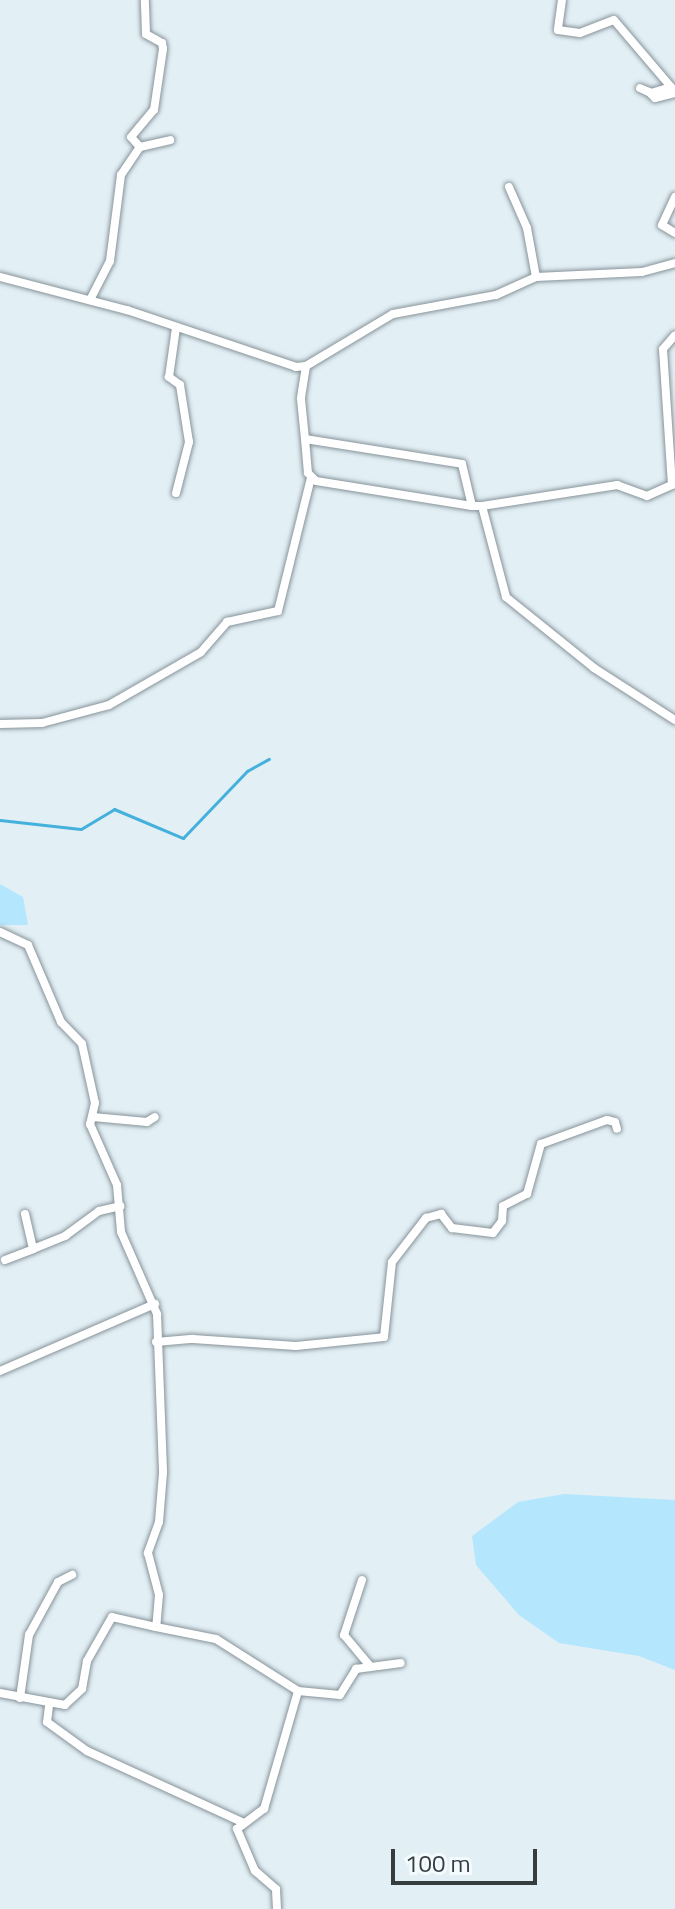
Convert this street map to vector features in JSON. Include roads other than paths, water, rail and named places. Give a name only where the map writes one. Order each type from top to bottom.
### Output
[{"type":"street","points":[[140,147],[131,137],[154,110],[163,49],[162,43],[146,34],[145,0]]},
{"type":"street","points":[[562,0],[558,30],[580,33],[611,20],[617,22],[671,86],[644,90],[655,98],[675,93]]},
{"type":"street","points":[[90,300],[110,261],[121,175],[140,147],[170,140]]},
{"type":"street","points":[[509,187],[527,228],[536,277]]},
{"type":"street","points":[[675,197],[662,225],[675,233]]},
{"type":"street","points":[[0,277],[90,300],[286,365],[306,366],[393,314],[496,295],[536,277],[642,272],[675,263]]},
{"type":"street","points":[[176,328],[169,377],[180,385],[189,442],[176,493]]},
{"type":"street","points":[[311,478],[477,506],[617,485],[647,496],[672,485],[663,349],[675,335]]},
{"type":"street","points":[[0,724],[34,724],[109,705],[201,652],[227,622],[278,611],[311,478],[301,399],[306,366]]},
{"type":"street","points":[[305,439],[458,462],[471,482],[506,597],[594,668],[675,720]]},
{"type":"street","points":[[0,932],[28,945],[61,1022],[82,1044],[95,1103],[90,1124],[117,1185],[121,1232],[155,1304],[163,1473],[159,1522],[148,1553],[159,1595],[156,1627]]},
{"type":"street","points":[[93,1117],[147,1122],[155,1117]]},
{"type":"street","points":[[156,1342],[193,1339],[296,1346],[384,1337],[392,1262],[426,1218],[441,1214],[452,1228],[493,1233],[502,1221],[503,1206],[527,1194],[541,1144],[607,1120],[615,1122],[617,1129]]},
{"type":"street","points":[[5,1260],[65,1236],[99,1211],[120,1206]]},
{"type":"street","points":[[25,1214],[33,1249]]},
{"type":"street","points":[[0,1371],[155,1304]]},
{"type":"street","points":[[20,1698],[29,1635],[58,1582],[72,1575]]},
{"type":"street","points":[[362,1580],[344,1635],[369,1665]]},
{"type":"street","points":[[0,1693],[49,1706],[65,1705],[82,1689],[87,1661],[112,1617],[123,1615],[156,1627],[216,1639],[298,1691],[340,1695],[351,1675],[369,1665],[401,1663]]},
{"type":"street","points":[[277,1909],[276,1889],[255,1871],[237,1829],[242,1822],[264,1809],[298,1691]]},
{"type":"street","points":[[49,1706],[47,1722],[87,1751],[242,1822]]},
{"type":"waterway","points":[[0,820],[81,829],[114,809],[183,838],[247,771],[269,759]]}]
